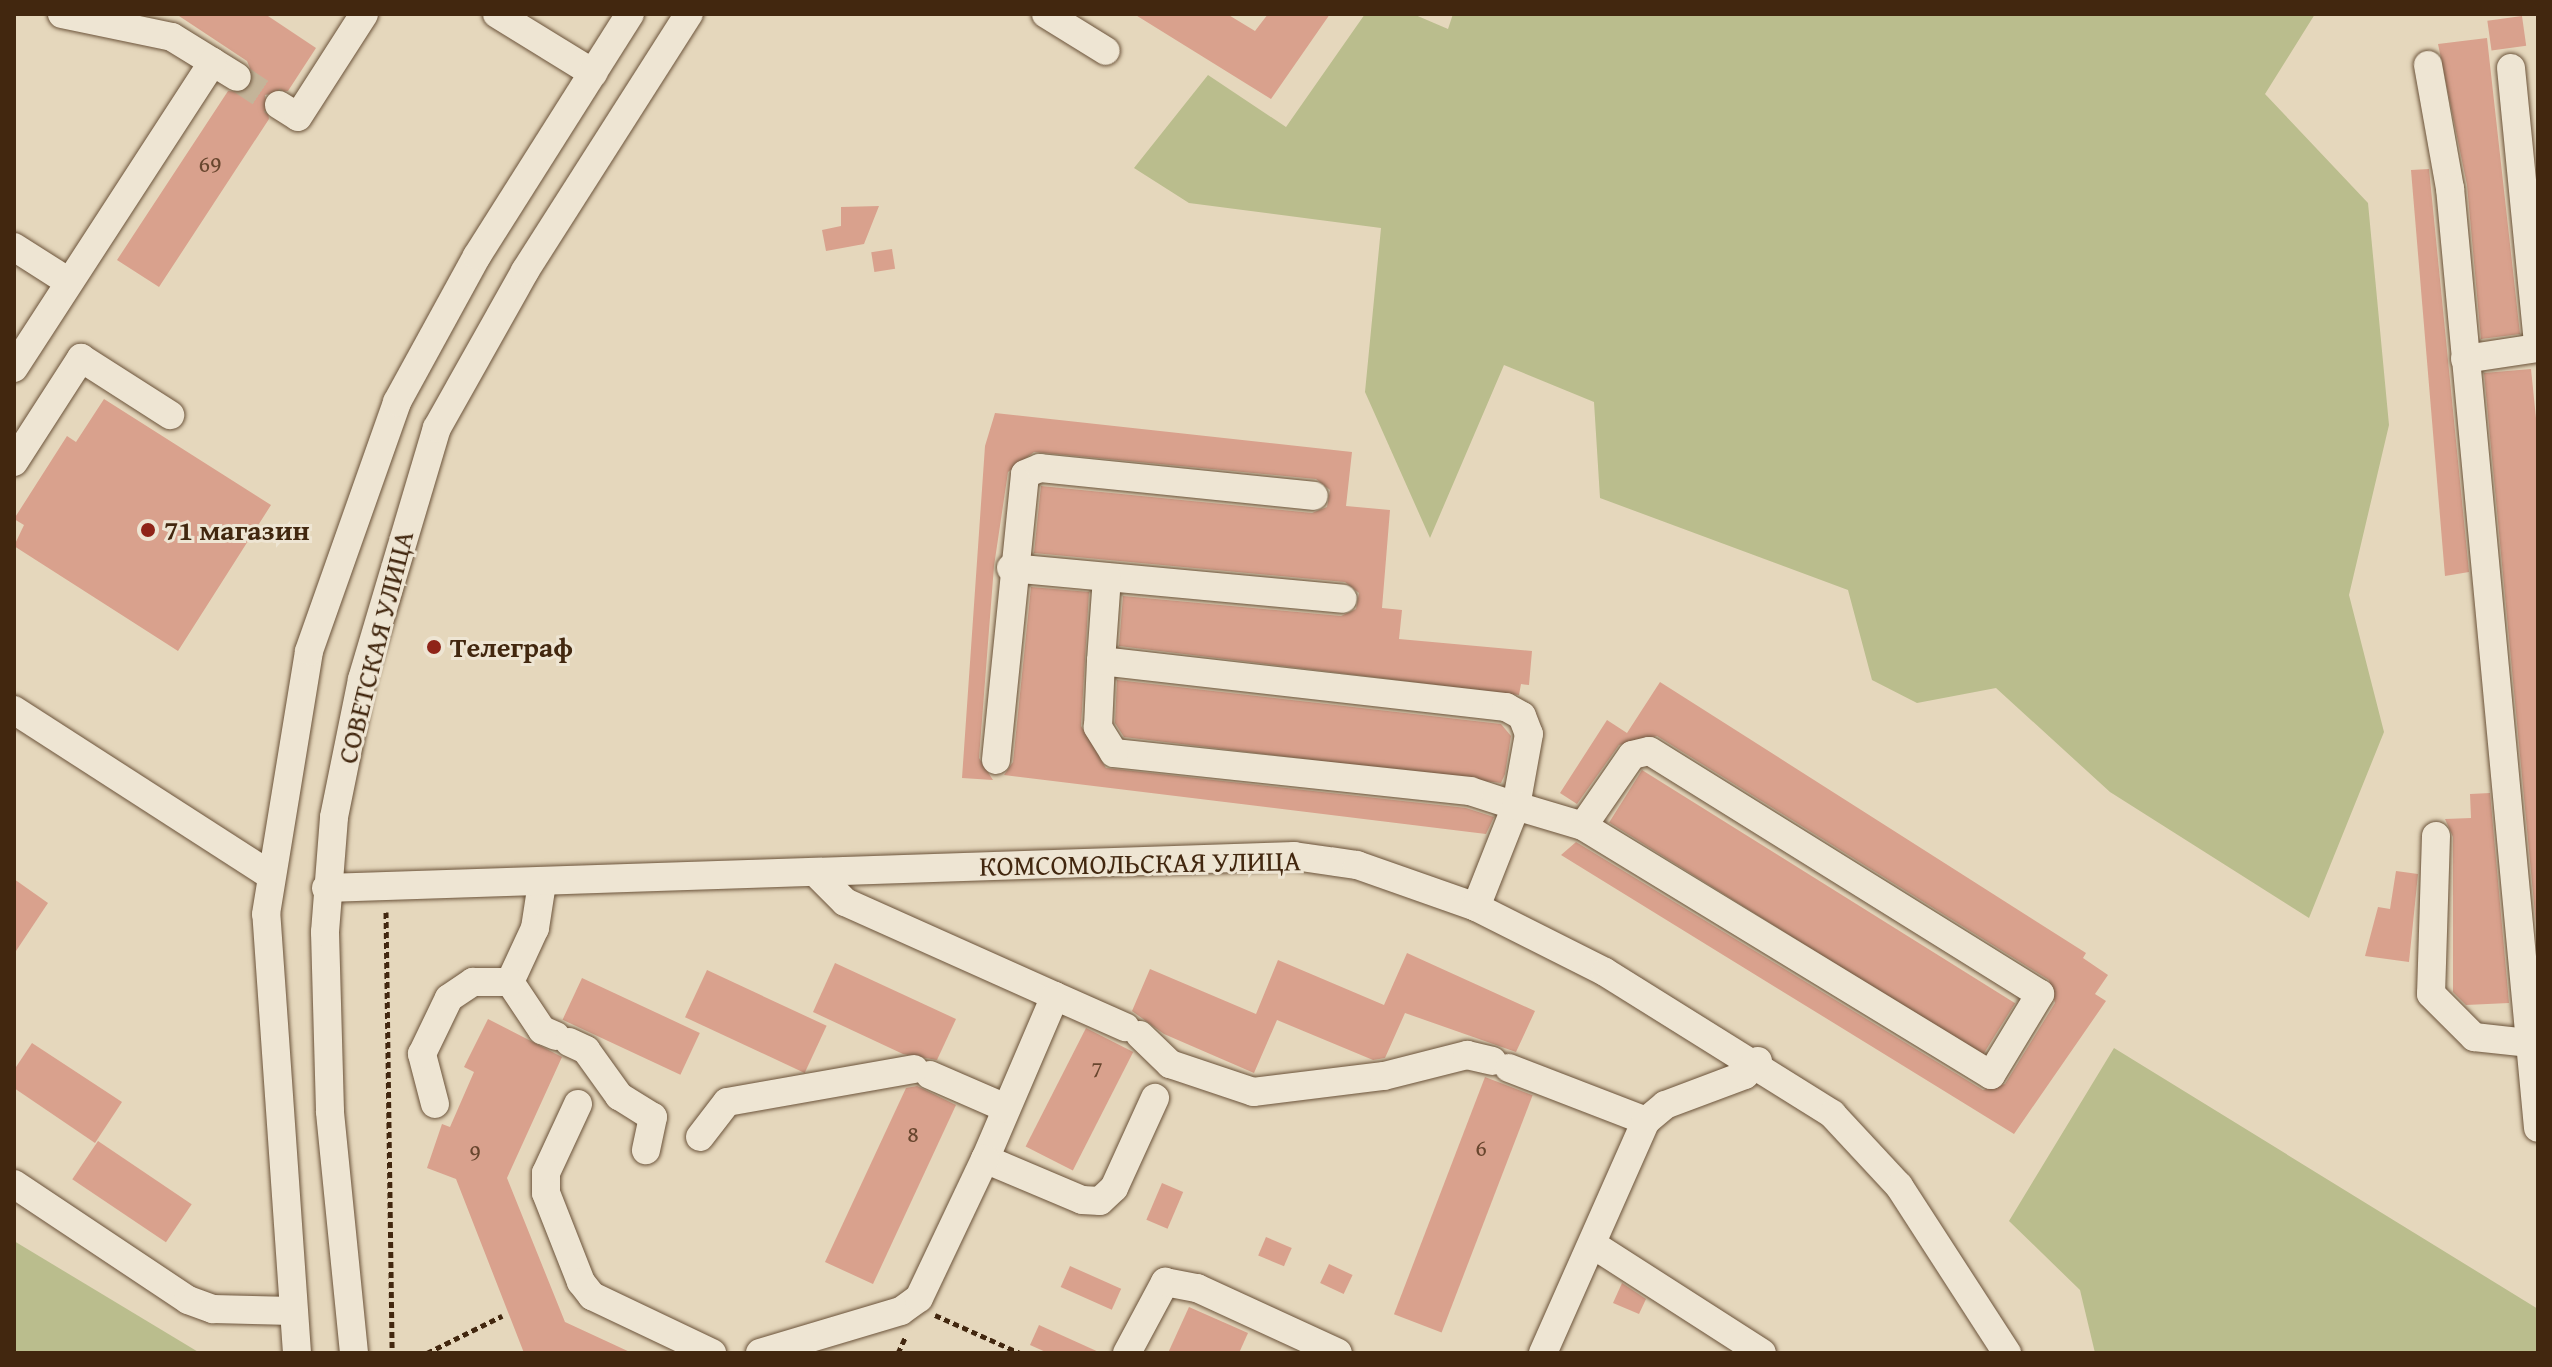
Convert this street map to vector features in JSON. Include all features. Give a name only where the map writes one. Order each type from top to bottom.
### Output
[{"type":"street","points":[[14,368],[69,282],[225,70],[172,37],[62,14]]},
{"type":"street","points":[[279,105],[298,117],[364,14]]},
{"type":"street","points":[[497,14],[593,73]]},
{"type":"street","name":"СОВЕТСКАЯ УЛИЦА","points":[[297,1353],[277,1152],[267,873],[309,651],[367,471],[477,256],[630,14]]},
{"type":"street","points":[[1046,14],[1106,51]]},
{"type":"street","name":"СОВЕТСКАЯ УЛИЦА","points":[[354,1353],[330,1111],[326,888],[362,679],[437,428],[525,271],[677,19]]},
{"type":"street","points":[[2428,65],[2450,188],[2538,1128]]},
{"type":"street","points":[[2465,359],[2538,345],[2511,68]]},
{"type":"street","points":[[14,247],[69,282]]},
{"type":"street","points":[[14,462],[81,358],[170,415]]},
{"type":"street","points":[[996,760],[1018,494],[1025,474],[1040,468],[1314,496]]},
{"type":"street","points":[[1011,568],[1343,599]]},
{"type":"street","points":[[1107,577],[1098,727],[1114,753],[1470,791],[1583,826],[1991,1075],[2040,994],[1649,751],[1632,755],[1583,826]]},
{"type":"street","points":[[1101,661],[1506,707],[1522,716],[1529,734],[1516,806],[1476,907]]},
{"type":"street","points":[[14,710],[267,873]]},
{"type":"street","points":[[2436,836],[2431,994],[2474,1037],[2528,1043]]},
{"type":"street","name":"КОМСОМОЛЬСКАЯ УЛИЦА","points":[[326,888],[1294,856],[1357,865],[1476,907],[1758,1061],[1832,1114],[1899,1186],[2007,1353]]},
{"type":"street","points":[[816,873],[845,902],[1133,1031],[1170,1064],[1253,1092],[1384,1076],[1467,1055],[1501,1064],[1646,1121]]},
{"type":"street","points":[[510,982],[535,928],[542,883]]},
{"type":"street","points":[[435,1104],[422,1054],[449,998],[473,982],[510,982]]},
{"type":"street","points":[[510,982],[542,1030],[586,1050],[619,1096],[653,1117],[646,1150]]},
{"type":"street","points":[[760,1353],[901,1311],[919,1298],[985,1159],[1055,996]]},
{"type":"street","points":[[1543,1353],[1646,1121],[1665,1105],[1745,1075],[1758,1061]]},
{"type":"street","points":[[700,1137],[727,1102],[922,1072],[1006,1108]]},
{"type":"street","points":[[985,1159],[1082,1200],[1100,1201],[1114,1188],[1155,1098]]},
{"type":"street","points":[[578,1104],[546,1183],[581,1282],[592,1296],[712,1353]]},
{"type":"street","points":[[14,1184],[188,1300],[213,1309],[292,1311]]},
{"type":"street","points":[[1592,1244],[1762,1353]]},
{"type":"street","points":[[1127,1353],[1165,1282],[1197,1288],[1338,1353]]},
{"type":"path","points":[[385,887],[392,1353]]},
{"type":"path","points":[[920,1308],[1020,1353]]},
{"type":"path","points":[[427,1353],[502,1316]]},
{"type":"green space","points":[[1365,14],[1413,14],[1448,29],[1453,14],[2315,14],[2265,94],[2368,203],[2389,425],[2349,595],[2384,732],[2309,918],[2110,792],[1996,688],[1917,703],[1872,680],[1848,590],[1600,498],[1594,402],[1504,365],[1430,538],[1365,392],[1381,228],[1189,203],[1134,168],[1208,75],[1286,127]]},
{"type":"green space","points":[[2114,1048],[2538,1309],[2538,1353],[2095,1353],[2080,1290],[2009,1221]]},
{"type":"green space","points":[[14,1241],[200,1353],[14,1353]]},
{"type":"building","points":[[176,14],[265,14],[316,48],[288,91],[265,95],[269,119],[159,287],[117,260],[228,91],[244,92],[254,78],[247,61]]},
{"type":"building","points":[[1134,14],[1227,14],[1255,31],[1268,14],[1330,14],[1271,99]]},
{"type":"building","points":[[2522,16],[2526,46],[2492,51],[2487,21]]},
{"type":"building","points":[[2487,38],[2520,334],[2481,339],[2467,185],[2438,44]]},
{"type":"building","points":[[2429,169],[2469,572],[2445,576],[2411,170]]},
{"type":"building","points":[[879,206],[864,244],[826,251],[822,230],[841,226],[841,207]]},
{"type":"building","points":[[892,249],[895,269],[874,272],[871,252]]},
{"type":"building","points":[[2531,369],[2538,438],[2538,946],[2484,373]]},
{"type":"building","points":[[104,399],[271,505],[178,651],[14,546],[24,525],[14,519],[67,436],[76,442]]},
{"type":"building","points":[[995,413],[1352,452],[1346,506],[1390,510],[1382,608],[1402,610],[1399,639],[1532,651],[1529,685],[1521,684],[1519,695],[1119,646],[1123,596],[1341,616],[1356,609],[1359,593],[1345,582],[1034,553],[1041,486],[1312,513],[1327,507],[1330,490],[1316,479],[1034,452],[1008,472],[994,566],[979,758],[993,780],[962,778],[985,446]]},
{"type":"building","points":[[1031,587],[1089,592],[1081,726],[1106,768],[1466,808],[1494,817],[1486,834],[1004,775],[1013,762]]},
{"type":"building","points":[[1117,680],[1501,724],[1511,736],[1505,774],[1501,783],[1124,737],[1115,723]]},
{"type":"building","points":[[1660,682],[2086,953],[2083,958],[2108,975],[2095,994],[2106,1001],[2014,1134],[1561,855],[1576,842],[1983,1090],[2005,1084],[2055,1003],[2049,980],[1657,736],[1619,745],[1577,804],[1560,793],[1607,720],[1627,733]]},
{"type":"building","points":[[1642,770],[2015,1003],[1982,1056],[1609,823]]},
{"type":"building","points":[[2490,793],[2509,1003],[2466,1005],[2453,992],[2453,837],[2445,819],[2471,818],[2470,794]]},
{"type":"building","points":[[2396,871],[2418,874],[2409,962],[2365,956],[2378,907],[2390,909]]},
{"type":"building","points":[[14,879],[48,903],[14,954]]},
{"type":"building","points":[[1407,953],[1535,1011],[1516,1052],[1405,1013],[1385,1058],[1373,1060],[1277,1020],[1254,1073],[1164,1034],[1132,1011],[1150,969],[1256,1014],[1278,960],[1384,1005]]},
{"type":"building","points":[[835,963],[956,1019],[937,1060],[903,1054],[813,1012]]},
{"type":"building","points":[[707,970],[827,1026],[805,1073],[685,1017]]},
{"type":"building","points":[[582,978],[700,1033],[680,1075],[563,1020]]},
{"type":"building","points":[[488,1019],[562,1057],[507,1178],[565,1322],[632,1353],[524,1353],[456,1179],[427,1168],[442,1124],[450,1127],[474,1072],[464,1067]]},
{"type":"building","points":[[1086,1028],[1133,1052],[1073,1171],[1026,1147]]},
{"type":"building","points":[[32,1043],[122,1102],[95,1143],[14,1088],[14,1070]]},
{"type":"building","points":[[1485,1077],[1533,1095],[1442,1332],[1394,1314]]},
{"type":"building","points":[[917,1086],[956,1105],[873,1284],[825,1262],[906,1088]]},
{"type":"building","points":[[98,1141],[192,1204],[166,1242],[72,1179]]},
{"type":"building","points":[[1162,1183],[1183,1192],[1168,1229],[1146,1220]]},
{"type":"building","points":[[1266,1237],[1292,1248],[1284,1266],[1258,1255]]},
{"type":"building","points":[[1329,1264],[1353,1275],[1344,1294],[1320,1283]]},
{"type":"building","points":[[1070,1266],[1121,1289],[1112,1310],[1061,1287]]},
{"type":"building","points":[[1622,1283],[1646,1299],[1639,1314],[1613,1303]]},
{"type":"building","points":[[1189,1307],[1248,1333],[1239,1353],[1168,1353]]},
{"type":"building","points":[[1039,1325],[1101,1353],[1048,1353],[1030,1345]]},
{"type":"tunnel","points":[[237,77],[279,105]]},
{"type":"place","name":"71 магазин","points":[[148,530]]},
{"type":"place","name":"Телеграф","points":[[434,647]]}]
